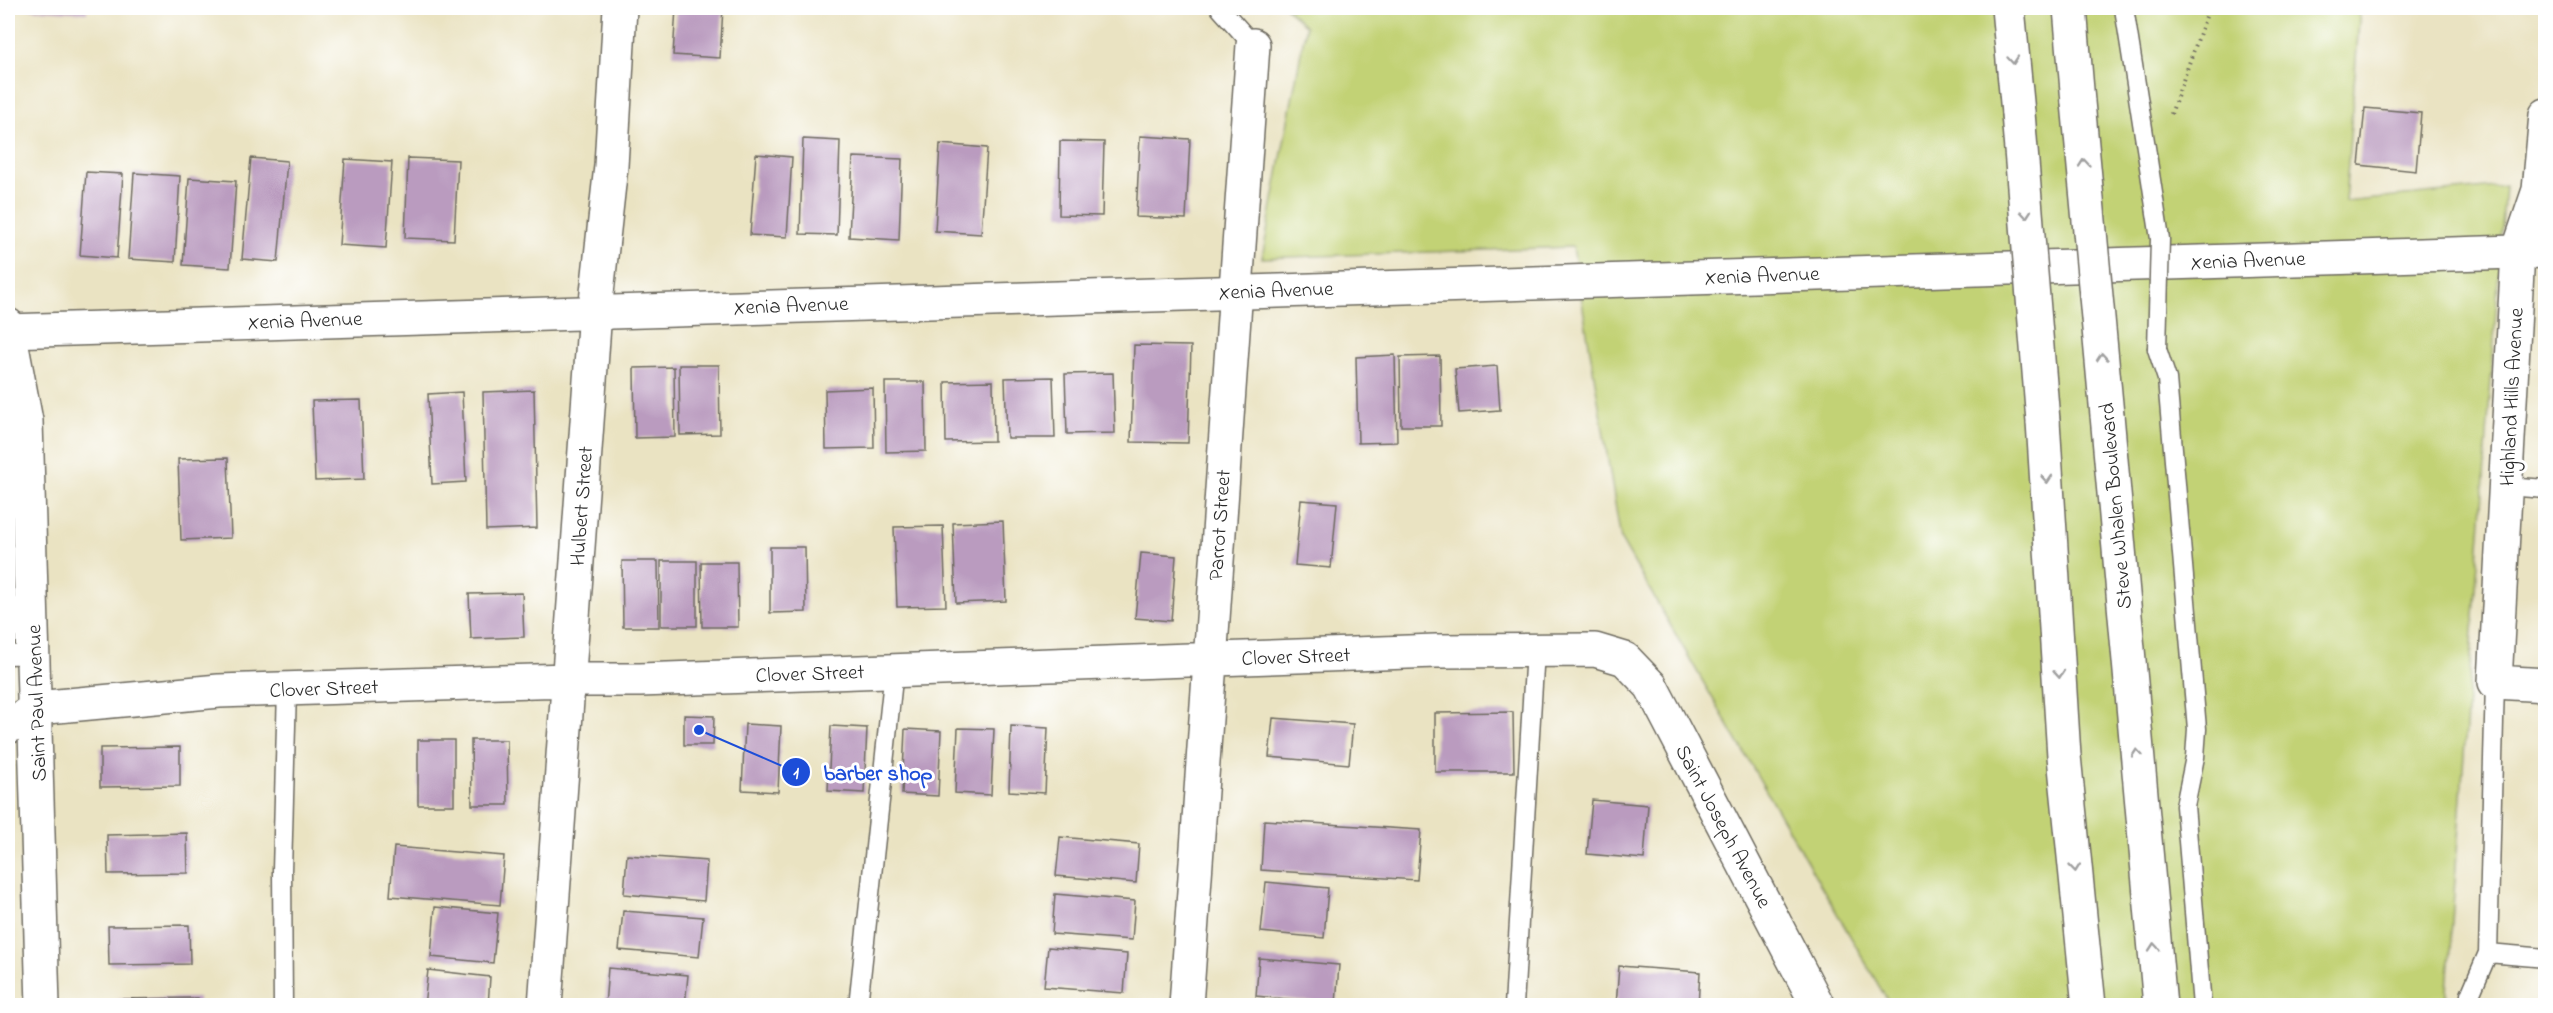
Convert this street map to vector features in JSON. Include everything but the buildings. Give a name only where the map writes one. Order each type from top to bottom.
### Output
[{"type":"street","name":"Hulbert Street","points":[[544,1005],[596,311],[611,166],[620,8]]},
{"type":"street","points":[[2008,8],[2043,421],[2064,756],[2089,1005]]},
{"type":"street","name":"Steve Whalen Boulevard","points":[[2070,8],[2160,1005]]},
{"type":"street","name":"Parrot Street","points":[[1186,1005],[1233,336],[1234,291],[1253,45]]},
{"type":"street","name":"Highland Hills Avenue","points":[[2495,682],[2506,486],[2546,116]]},
{"type":"street","name":"Xenia Avenue","points":[[8,329],[2532,252]]},
{"type":"street","name":"Saint Paul Avenue","points":[[8,329],[26,421],[21,655],[36,708],[44,1005]]},
{"type":"street","name":"Clover Street","points":[[8,727],[36,708],[219,691],[568,680],[640,680],[1436,651],[1595,650],[1619,656]]},
{"type":"street","name":"Saint Joseph Avenue","points":[[1619,656],[1625,659],[1651,686],[1818,1005]]},
{"type":"street","points":[[2495,682],[2546,686]]},
{"type":"lane","points":[[1220,8],[1253,45]]},
{"type":"lane","points":[[2124,8],[2160,239],[2157,349],[2167,379],[2197,729],[2195,757],[2185,806],[2202,1005]]},
{"type":"lane","points":[[2506,486],[2546,489]]},
{"type":"lane","points":[[1514,1005],[1535,650]]},
{"type":"lane","points":[[858,1005],[894,670]]},
{"type":"lane","points":[[2469,1005],[2470,995],[2488,953],[2495,682]]},
{"type":"lane","points":[[283,1005],[282,871],[287,689]]},
{"type":"lane","points":[[2488,953],[2546,957]]},
{"type":"path","points":[[2147,154],[2168,124],[2200,27],[2209,8]]},
{"type":"green space","points":[[1286,8],[2360,8],[2345,202],[2505,186],[2446,1005],[1890,1005],[1621,540],[1573,247],[1262,258],[1306,26]]},
{"type":"place","name":"barber shop","points":[[699,730]]}]
